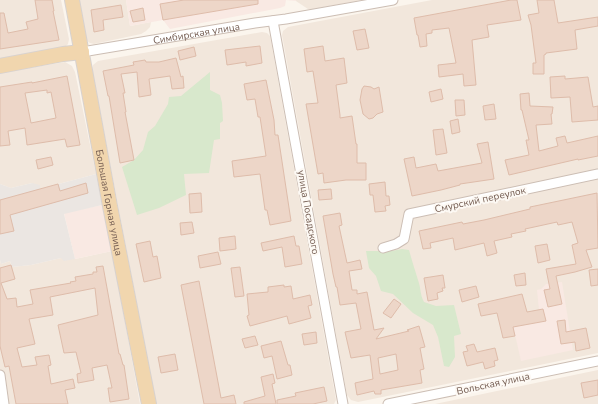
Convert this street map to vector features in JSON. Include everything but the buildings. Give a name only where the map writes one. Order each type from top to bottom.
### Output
[{"type":"main road","name":"Большая Горная улица","points":[[72,0],[108,198],[149,404]]},
{"type":"main road","name":"Симбирская улица","points":[[0,66],[63,54],[82,52]]},
{"type":"street","name":"Симбирская улица","points":[[82,52],[169,36],[273,20],[286,20],[393,0]]},
{"type":"street","name":"улица Посадского","points":[[273,20],[343,404]]},
{"type":"street","name":"Смурский переулок","points":[[383,248],[396,244],[404,239],[409,214],[598,174]]},
{"type":"street","name":"Вольская улица","points":[[388,404],[598,361]]},
{"type":"street","points":[[0,375],[4,404]]},
{"type":"shaded area","points":[[0,0],[61,0],[69,39],[68,44],[64,48],[0,60]]},
{"type":"shaded area","points":[[79,0],[126,0],[130,26],[151,22],[150,27],[141,34],[94,44],[90,43],[86,40]]},
{"type":"shaded area","points":[[126,0],[286,0],[285,6],[280,8],[170,29],[163,20],[130,26]]},
{"type":"shaded area","points":[[296,0],[362,0],[308,9]]},
{"type":"shaded area","points":[[432,0],[598,0],[598,353],[358,402],[351,400],[347,395],[282,35],[283,31],[288,27]]},
{"type":"shaded area","points":[[262,32],[267,33],[270,36],[336,400],[334,404],[156,404],[92,69],[93,65],[98,61]]},
{"type":"shaded area","points":[[65,62],[72,66],[75,72],[96,174],[40,189],[32,183],[11,188],[0,184],[0,73]]},
{"type":"shaded area","points":[[96,174],[102,205],[64,214],[75,259],[64,261],[61,258],[31,265],[12,267],[10,261],[1,264],[0,184],[11,188],[32,183],[40,185],[40,189]]},
{"type":"shaded area","points":[[102,205],[112,251],[75,259],[64,213]]},
{"type":"shaded area","points":[[112,251],[140,404],[0,404],[0,260],[1,264],[10,261],[12,267],[31,265],[61,258],[75,259]]},
{"type":"shaded area","points":[[562,282],[573,350],[521,361],[511,317],[539,310],[537,290],[541,289],[546,284]]},
{"type":"shaded area","points":[[598,370],[598,404],[435,404]]},
{"type":"green space","points":[[210,72],[210,90],[220,95],[223,121],[220,123],[220,139],[214,140],[209,173],[184,174],[186,195],[159,208],[137,215],[122,167],[134,160],[143,150],[148,132],[155,126],[168,104],[169,97],[181,96]]},
{"type":"green space","points":[[402,249],[409,250],[424,302],[436,306],[454,305],[461,334],[454,336],[455,357],[449,367],[444,366],[438,337],[433,325],[413,313],[393,294],[381,291],[376,276],[369,268],[366,251],[386,252]]}]
